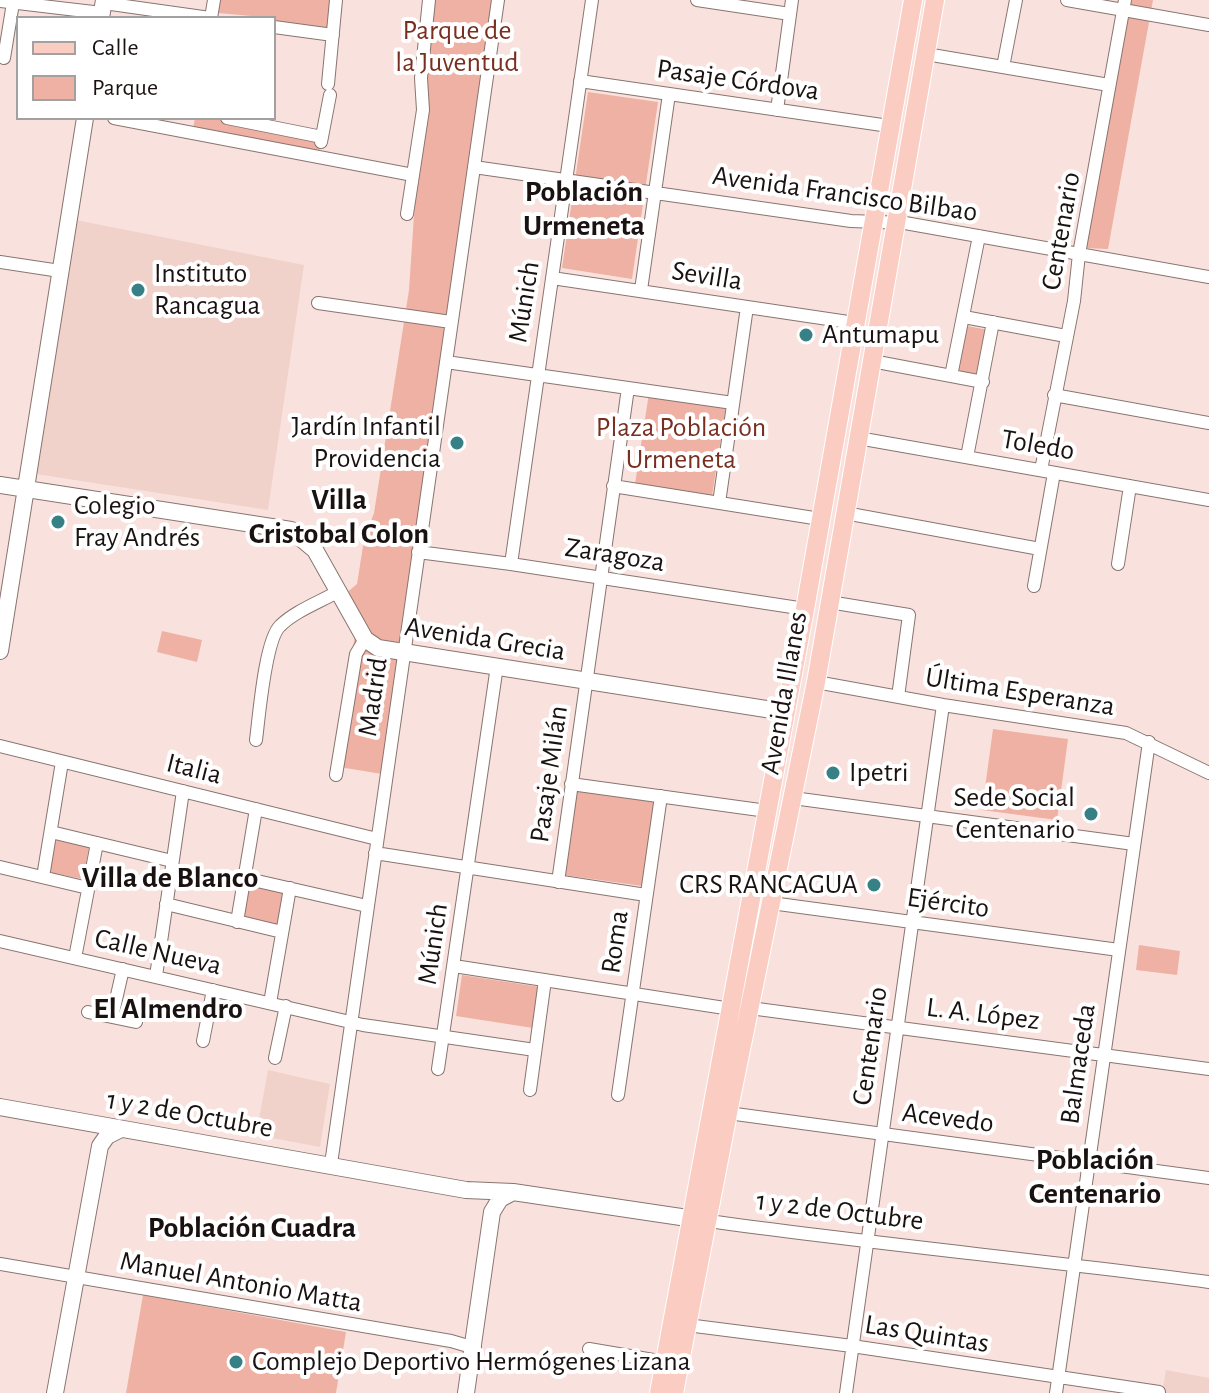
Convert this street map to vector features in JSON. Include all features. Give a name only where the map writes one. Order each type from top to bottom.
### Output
[{"type":"main road","name":"Avenida Illanes","points":[[674,1393],[687,1325],[731,1009],[913,0]]},
{"type":"main road","name":"Avenida Illanes","points":[[659,1393],[728,1113],[795,789],[935,0]]},
{"type":"main road","points":[[805,609],[828,609]]},
{"type":"main road","points":[[796,652],[806,676],[816,682]]},
{"type":"main road","points":[[785,712],[795,719],[804,743]]},
{"type":"main road","points":[[773,777],[795,789]]},
{"type":"street","points":[[318,157],[329,90],[336,0]]},
{"type":"street","points":[[407,214],[423,110],[421,78],[429,0]]},
{"type":"street","name":"Madrid","points":[[331,1164],[498,0]]},
{"type":"street","name":"Múnich","points":[[511,564],[592,0]]},
{"type":"street","points":[[697,0],[790,14]]},
{"type":"street","points":[[777,110],[792,0]]},
{"type":"street","points":[[1003,67],[1016,0]]},
{"type":"street","points":[[1067,0],[1124,5],[1209,25]]},
{"type":"street","points":[[4,58],[7,2],[189,16]]},
{"type":"street","name":"Centenario","points":[[1034,586],[1054,395],[1124,5]]},
{"type":"street","points":[[276,27],[333,35]]},
{"type":"street","points":[[926,54],[1109,85]]},
{"type":"street","name":"Pasaje Córdova","points":[[580,81],[889,126]]},
{"type":"street","points":[[641,290],[669,94]]},
{"type":"street","points":[[0,651],[85,120]]},
{"type":"street","points":[[124,120],[413,175]]},
{"type":"street","points":[[192,134],[195,120]]},
{"type":"street","points":[[236,120],[322,137]]},
{"type":"street","points":[[258,146],[263,126]]},
{"type":"street","name":"Avenida Francisco Bilbao","points":[[474,167],[872,222],[896,222],[1209,277]]},
{"type":"street","points":[[951,376],[979,236]]},
{"type":"street","points":[[0,262],[60,271]]},
{"type":"street","name":"Sevilla","points":[[552,278],[855,323]]},
{"type":"street","points":[[318,303],[451,322]]},
{"type":"street","points":[[719,503],[747,307]]},
{"type":"street","points":[[964,317],[1066,336]]},
{"type":"street","points":[[967,457],[993,322]]},
{"type":"street","points":[[872,361],[983,382]]},
{"type":"street","points":[[446,362],[733,403]]},
{"type":"street","name":"Pasaje Milán","points":[[558,882],[628,388]]},
{"type":"street","points":[[1054,395],[1209,423]]},
{"type":"street","name":"Toledo","points":[[858,438],[1209,500]]},
{"type":"street","name":"Avenida Grecia","points":[[0,485],[291,530],[315,550],[365,639],[378,648],[785,712]]},
{"type":"street","points":[[613,486],[820,519]]},
{"type":"street","points":[[1118,564],[1130,486]]},
{"type":"street","points":[[845,513],[1040,549]]},
{"type":"street","name":"Zaragoza","points":[[418,552],[805,609]]},
{"type":"street","points":[[256,740],[269,652],[276,630],[287,620],[339,591]]},
{"type":"street","points":[[828,609],[906,614],[910,617],[898,697]]},
{"type":"street","points":[[336,775],[356,654],[365,639]]},
{"type":"street","name":"Múnich","points":[[438,1069],[497,666]]},
{"type":"street","name":"Última Esperanza","points":[[816,682],[1135,735],[1209,773]]},
{"type":"street","name":"Centenario","points":[[846,1393],[943,705]]},
{"type":"street","name":"Balmaceda","points":[[1056,1393],[1149,742]]},
{"type":"street","name":"Italia","points":[[0,746],[377,839]]},
{"type":"street","points":[[43,877],[62,762]]},
{"type":"street","points":[[571,784],[767,811]]},
{"type":"street","points":[[795,789],[927,816],[1134,844]]},
{"type":"street","points":[[156,976],[183,791]]},
{"type":"street","name":"Roma","points":[[618,1095],[661,796]]},
{"type":"street","points":[[237,922],[256,809]]},
{"type":"street","points":[[51,832],[172,861]]},
{"type":"street","points":[[75,958],[97,843]]},
{"type":"street","points":[[375,853],[646,895]]},
{"type":"street","points":[[0,867],[88,888]]},
{"type":"street","points":[[244,878],[367,906]]},
{"type":"street","points":[[270,1003],[290,888]]},
{"type":"street","name":"Ejército","points":[[771,903],[1119,950]]},
{"type":"street","points":[[166,904],[282,932]]},
{"type":"street","name":"Calle Nueva","points":[[0,941],[352,1021],[535,1050]]},
{"type":"street","points":[[454,966],[731,1009]]},
{"type":"street","points":[[112,1017],[123,969]]},
{"type":"street","points":[[530,1090],[545,980]]},
{"type":"street","points":[[203,1041],[213,990]]},
{"type":"street","points":[[275,1058],[286,1006]]},
{"type":"street","name":"L. A. López","points":[[750,1008],[1209,1069]]},
{"type":"street","points":[[88,1012],[136,1022]]},
{"type":"street","name":"1 y 2 de Octubre","points":[[0,1107],[466,1190],[513,1192],[867,1243],[1074,1264],[1209,1282]]},
{"type":"street","name":"Acevedo","points":[[728,1113],[1209,1178]]},
{"type":"street","points":[[88,1123],[97,1135],[100,1146]]},
{"type":"street","points":[[55,1393],[100,1146],[107,1136],[119,1130]]},
{"type":"street","name":"1 y 2 de Octubre","points":[[466,1190],[484,1199],[492,1212]]},
{"type":"street","points":[[466,1393],[475,1348],[492,1212],[504,1195],[513,1192]]},
{"type":"street","name":"Manuel Antonio Matta","points":[[0,1264],[451,1341],[475,1348]]},
{"type":"street","name":"Las Quintas","points":[[687,1325],[1159,1392]]},
{"type":"street","points":[[589,1349],[665,1362]]},
{"type":"shaded area","points":[[76,220],[304,265],[268,510],[36,474]]},
{"type":"shaded area","points":[[268,1070],[330,1084],[320,1147],[256,1135]]},
{"type":"shaded area","points":[[1166,1370],[1209,1378],[1209,1393],[1162,1393]]},
{"type":"green space","points":[[220,0],[330,0],[327,28],[276,21],[276,16],[218,13]]},
{"type":"green space","name":"Parque de la Juventud","points":[[434,0],[493,0],[382,774],[333,766],[358,617],[345,594],[357,584],[364,540],[374,513],[409,290],[423,81]]},
{"type":"green space","points":[[1129,0],[1153,0],[1108,249],[1084,248]]},
{"type":"green space","points":[[588,92],[658,102],[632,279],[562,268]]},
{"type":"green space","points":[[195,120],[237,120],[322,137],[318,157],[192,134]]},
{"type":"green space","points":[[961,325],[989,330],[980,385],[951,379]]},
{"type":"green space","name":"Plaza Población Urmeneta","points":[[649,393],[726,406],[712,496],[635,484]]},
{"type":"green space","points":[[162,631],[202,640],[197,662],[157,652]]},
{"type":"green space","points":[[993,729],[1068,739],[1057,820],[982,810]]},
{"type":"green space","points":[[577,789],[655,800],[642,886],[564,875]]},
{"type":"green space","points":[[55,840],[89,847],[83,879],[49,872]]},
{"type":"green space","points":[[248,881],[286,890],[278,927],[240,919]]},
{"type":"green space","points":[[1139,945],[1180,951],[1177,975],[1136,970]]},
{"type":"green space","points":[[462,975],[540,987],[533,1028],[456,1016]]},
{"type":"green space","name":"Complejo Deportivo Hermógenes Lizana","points":[[143,1295],[346,1332],[336,1393],[126,1393]]},
{"type":"place","name":"Instituto Rancagua","points":[[138,290]]},
{"type":"place","name":"Antumapu","points":[[806,335]]},
{"type":"place","name":"Jardín Infantil Providencia","points":[[457,443]]},
{"type":"place","name":"Colegio Fray Andrés","points":[[58,522]]},
{"type":"place","name":"Ipetri","points":[[833,773]]},
{"type":"place","name":"Sede Social Centenario","points":[[1091,814]]},
{"type":"place","name":"CRS RANCAGUA","points":[[874,885]]},
{"type":"place","name":"Complejo Deportivo Hermógenes Lizana","points":[[236,1362]]},
{"type":"district","name":"Población Urmeneta","points":[[584,209]]},
{"type":"district","name":"Villa Cristobal Colon","points":[[339,517]]},
{"type":"district","name":"Villa de Blanco","points":[[170,878]]},
{"type":"district","name":"El Almendro","points":[[168,1009]]},
{"type":"district","name":"Población Centenario","points":[[1095,1177]]},
{"type":"district","name":"Población Cuadra","points":[[252,1228]]}]
